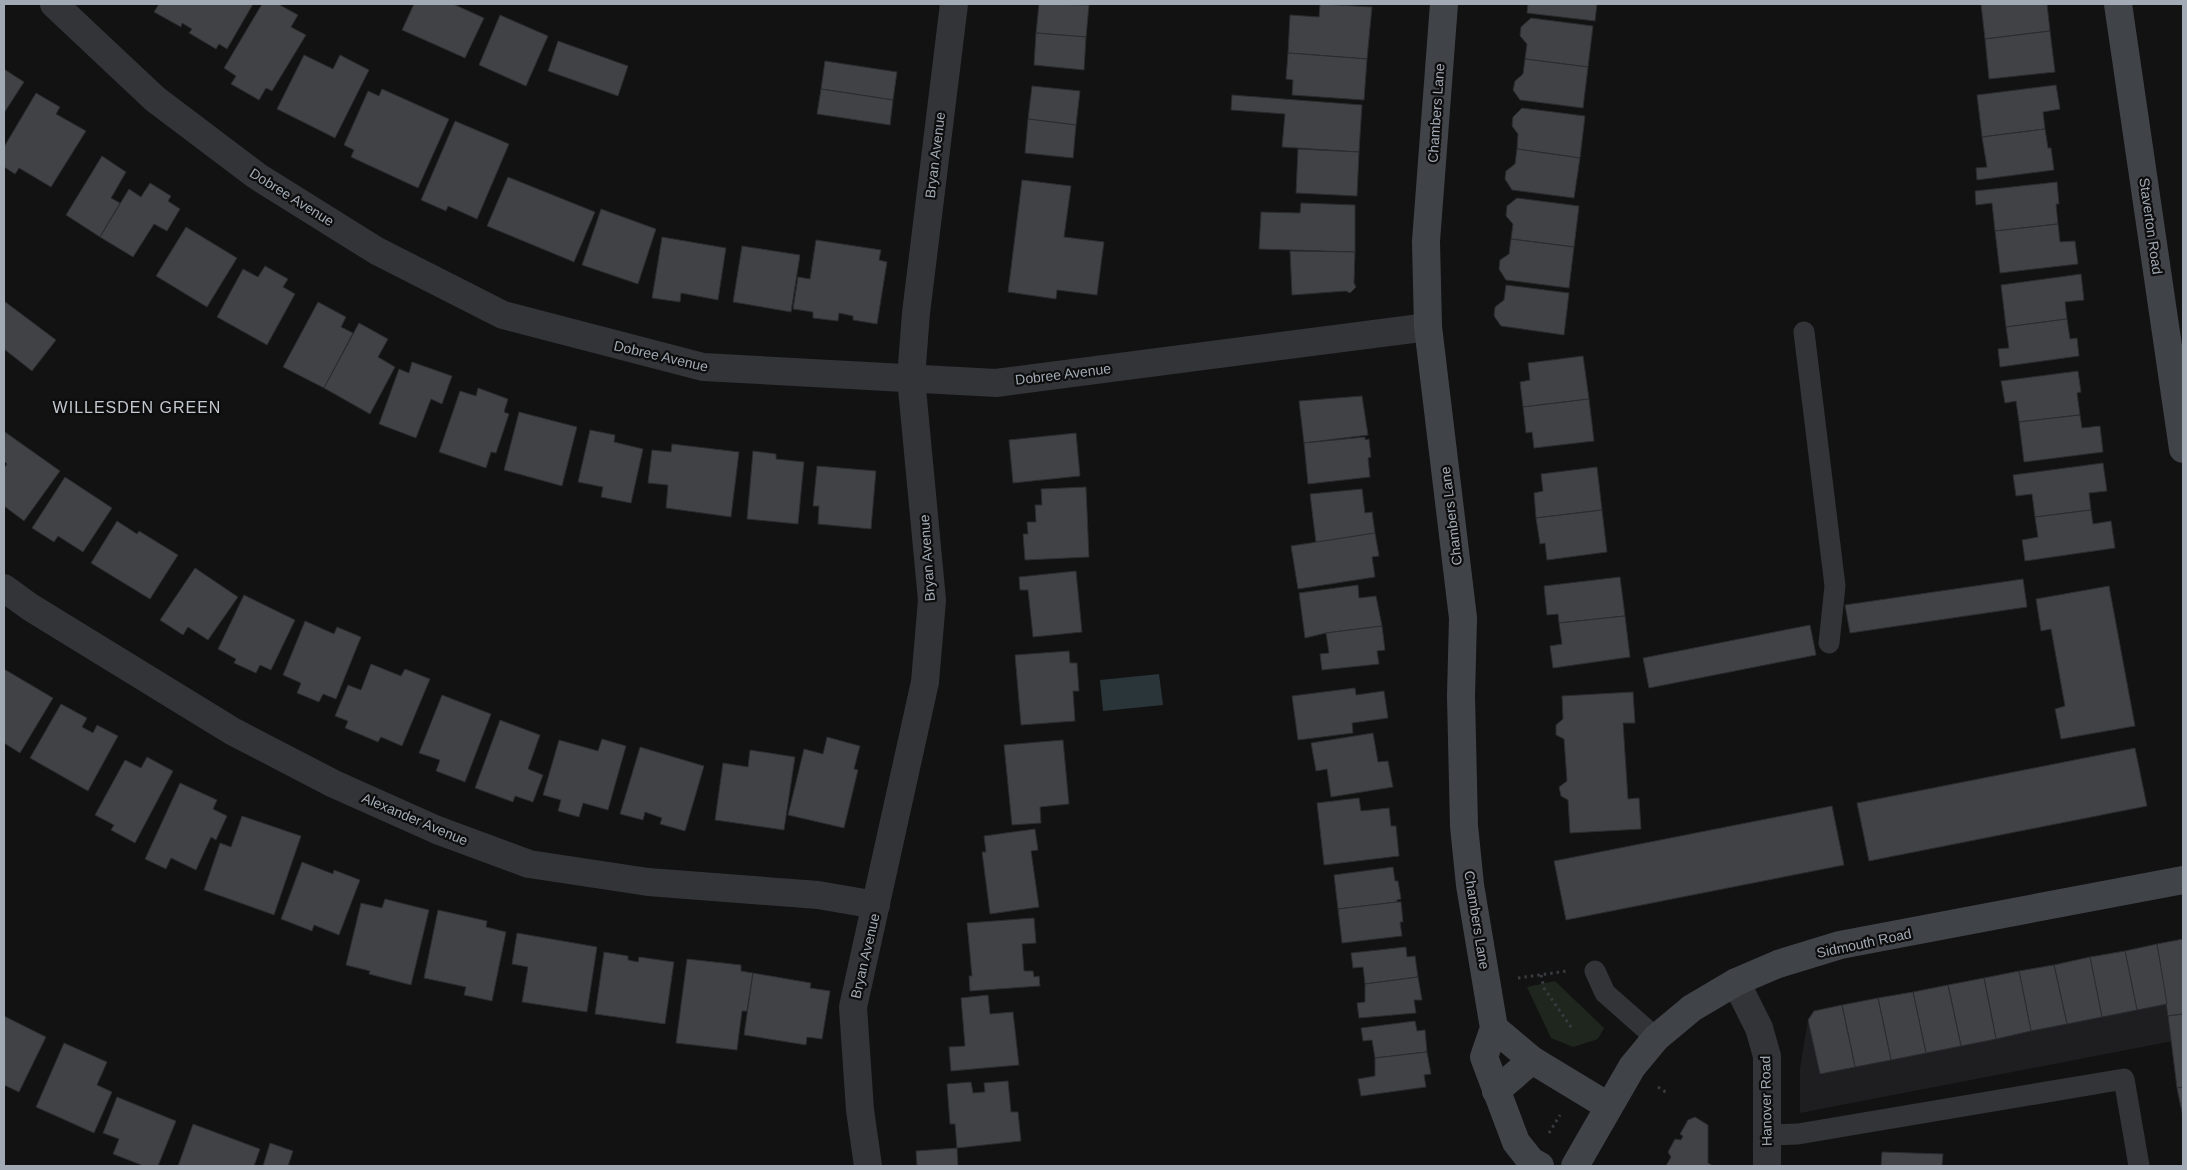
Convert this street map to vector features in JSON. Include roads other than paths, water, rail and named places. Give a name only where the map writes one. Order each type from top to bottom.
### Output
[{"type":"street","name":"Dobree Avenue","points":[[54,4],[155,99],[257,176],[377,251],[503,315],[703,367],[996,383],[1428,327]]},
{"type":"street","name":"Bryan Avenue","points":[[868,1166],[860,1110],[853,1007],[925,682],[932,600],[911,378],[916,313],[954,4]]},
{"type":"street","name":"Chambers Lane","points":[[1444,4],[1426,242],[1428,327],[1463,618],[1461,696],[1464,826],[1470,885],[1494,1028],[1484,1057],[1516,1142],[1532,1161],[1540,1166]]},
{"type":"street","name":"Staverton Road","points":[[2118,4],[2183,449]]},
{"type":"street","name":"Alexander Avenue","points":[[4,588],[30,607],[232,731],[334,784],[394,811],[437,830],[529,864],[648,882],[818,895],[876,905]]},
{"type":"street","name":"Sidmouth Road","points":[[1574,1166],[1632,1067],[1656,1038],[1692,1008],[1736,982],[1778,964],[1840,945],[2183,880]]},
{"type":"street","name":"Hanover Road","points":[[1736,982],[1760,1028],[1767,1056],[1767,1166]]},
{"type":"street","points":[[1494,1028],[1532,1060],[1608,1106]]},
{"type":"street","points":[[1496,1091],[1532,1060]]},
{"type":"lane","points":[[1804,332],[1835,586],[1829,643]]},
{"type":"lane","points":[[1595,971],[1605,993],[1656,1038]]},
{"type":"lane","points":[[1768,1135],[1798,1134],[2124,1079],[2139,1166]]},
{"type":"district","name":"WILLESDEN GREEN","points":[[137,407]]}]
